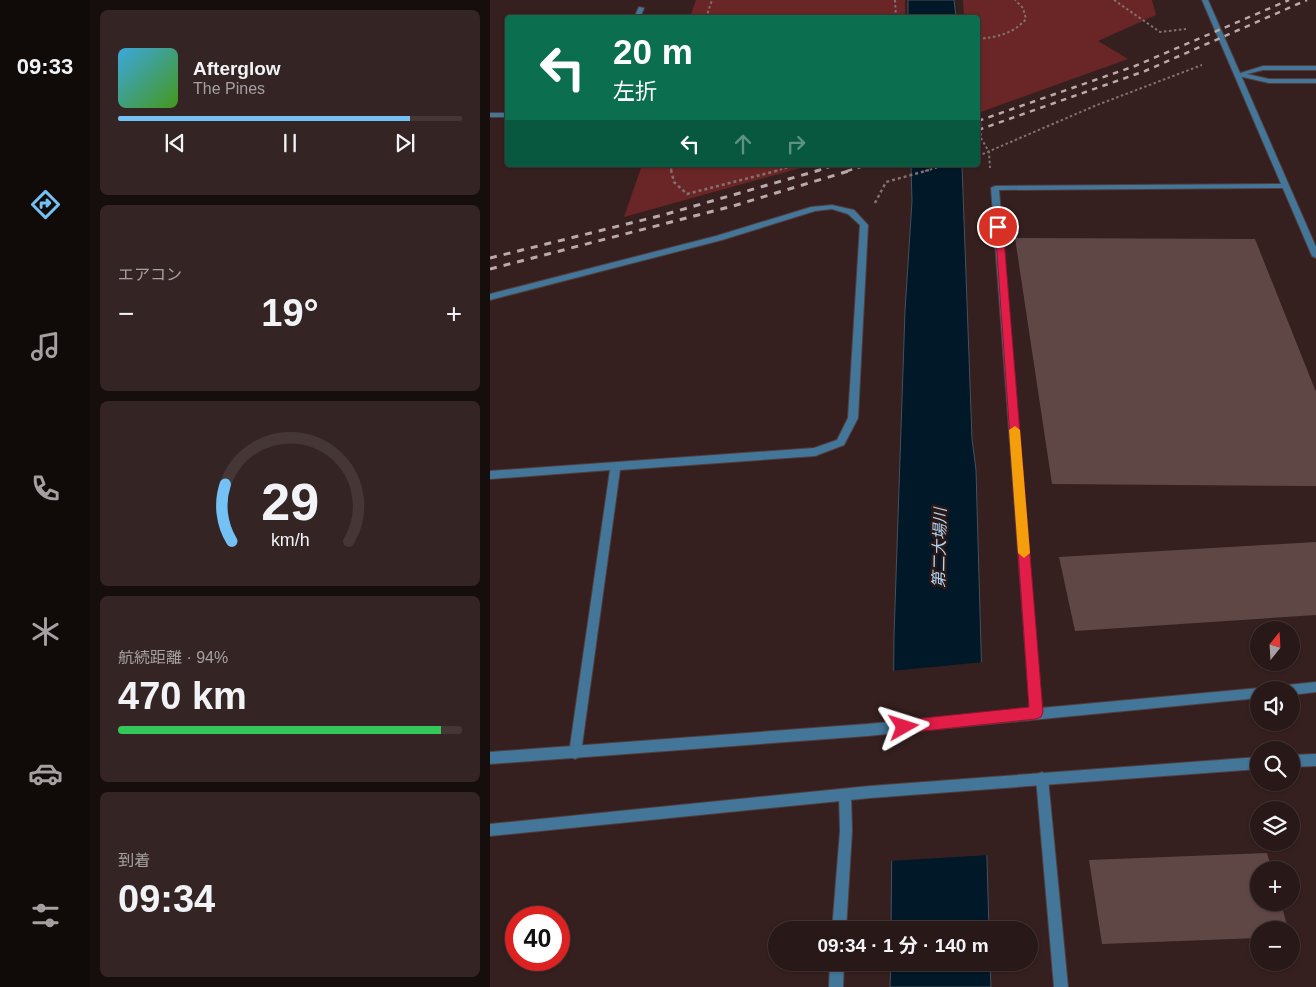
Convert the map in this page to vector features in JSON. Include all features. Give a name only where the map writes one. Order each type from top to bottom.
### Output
[{"type":"street","points":[[1205,0],[1284,186],[1316,256]]},
{"type":"street","points":[[638,15],[641,8]]},
{"type":"street","points":[[1237,75],[1263,68],[1316,68]]},
{"type":"street","points":[[1237,75],[1269,81],[1316,81]]},
{"type":"street","points":[[490,115],[505,115]]},
{"type":"street","points":[[1036,712],[995,188],[1284,186]]},
{"type":"street","points":[[490,297],[710,240],[814,209],[832,207],[851,212],[864,225],[853,418],[841,442],[815,452],[490,475]]},
{"type":"street","points":[[575,753],[615,467]]},
{"type":"street","points":[[1300,689],[1316,687]]},
{"type":"street","points":[[490,758],[867,730],[1036,712],[1250,693]]},
{"type":"street","points":[[1300,761],[1316,760]]},
{"type":"street","points":[[490,830],[870,792],[1250,764]]},
{"type":"street","points":[[1042,778],[1061,987]]},
{"type":"street","points":[[840,921],[846,831],[845,795]]},
{"type":"street","points":[[836,987],[837,971]]},
{"type":"path","points":[[707,15],[712,0]]},
{"type":"path","points":[[895,0],[896,15]]},
{"type":"path","points":[[980,40],[1004,35],[1020,27],[1026,19],[1023,8],[1015,0]]},
{"type":"path","points":[[1114,0],[1160,32],[1186,29]]},
{"type":"path","points":[[980,155],[1097,105],[1202,65]]},
{"type":"path","points":[[980,116],[981,138],[989,152]]},
{"type":"path","points":[[672,167],[670,173],[673,184],[687,194],[790,167]]},
{"type":"path","points":[[886,182],[939,167]]},
{"type":"shaded area","points":[[696,0],[905,0],[905,15],[691,15]]},
{"type":"shaded area","points":[[963,0],[1152,0],[1156,15],[1098,41],[1128,59],[980,112],[980,15],[964,15]]},
{"type":"shaded area","points":[[641,167],[804,167],[624,217]]},
{"type":"water","points":[[908,0],[954,0],[956,15],[908,15]]},
{"type":"water","name":"第二大場川","points":[[911,167],[962,167],[972,439],[976,470],[989,921],[891,921],[894,636],[905,311],[912,201]]},
{"type":"water","points":[[891,971],[990,971],[991,987],[890,987]]},
{"type":"pier","points":[[984,662],[989,855],[889,861],[891,671]]},
{"type":"building","points":[[1015,238],[1255,239],[1316,392],[1316,486],[1052,484]]},
{"type":"building","points":[[1316,542],[1316,615],[1075,631],[1059,557]]},
{"type":"building","points":[[1267,853],[1269,861],[1250,861],[1250,911],[1283,911],[1286,921],[1250,921],[1250,938],[1102,944],[1089,860]]},
{"type":"railway","points":[[980,120],[1135,66],[1289,0]]},
{"type":"railway","points":[[980,129],[1145,71],[1307,0]]},
{"type":"railway","points":[[816,171],[829,167]]},
{"type":"railway","points":[[847,171],[860,167]]},
{"type":"railway","points":[[490,258],[663,215],[820,170]]},
{"type":"railway","points":[[490,269],[733,206],[852,170]]},
{"type":"slow traffic","points":[[1015,430],[1024,553]]},
{"type":"route","points":[[904,727],[1036,712],[998,227]]}]
